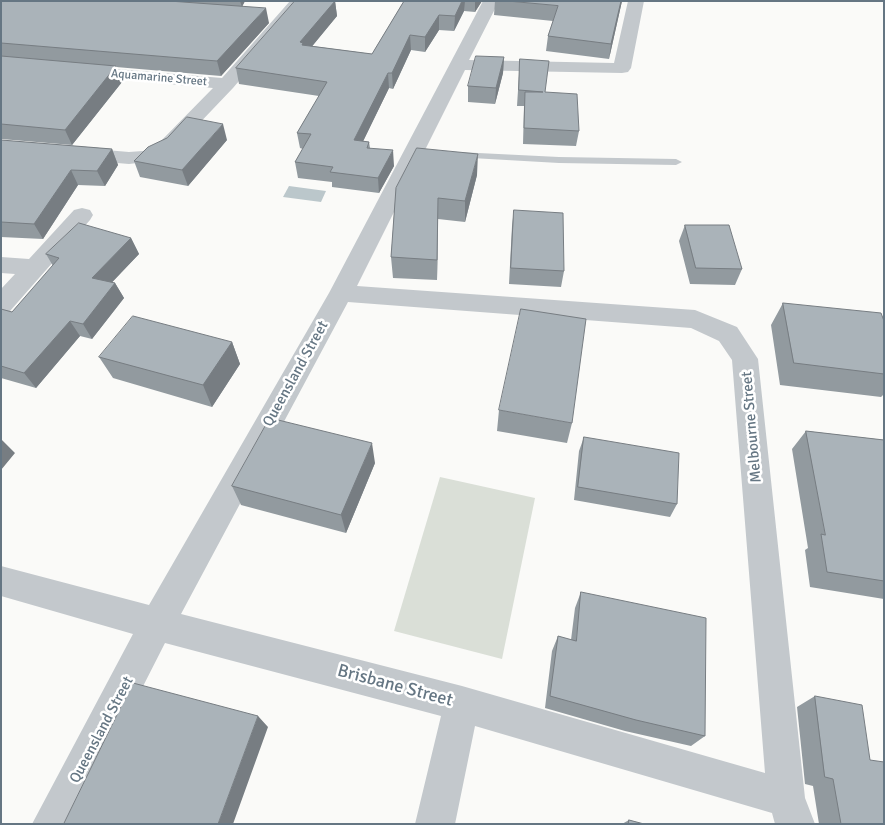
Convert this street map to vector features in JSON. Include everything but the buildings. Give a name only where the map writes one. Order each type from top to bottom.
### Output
[{"type":"street","points":[[1,147],[129,158],[147,157],[164,149],[227,84],[279,16],[299,1]]},
{"type":"street","name":"Queensland Street","points":[[52,824],[157,624],[417,153],[491,1]]},
{"type":"street","points":[[459,65],[622,68],[636,1]]},
{"type":"street","name":"Aquamarine Street","points":[[60,69],[227,84]]},
{"type":"street","points":[[1,305],[82,215]]},
{"type":"street","points":[[1,265],[36,267]]},
{"type":"street","name":"Melbourne Street","points":[[340,294],[695,319],[728,334],[745,360],[790,811]]},
{"type":"street","name":"Brisbane Street","points":[[1,581],[462,704],[790,811]]},
{"type":"street","points":[[436,824],[462,704]]},
{"type":"lane","points":[[448,154],[550,160],[676,162]]},
{"type":"shaded area","points":[[289,186],[326,191],[321,202],[283,197]]},
{"type":"shaded area","points":[[440,477],[535,498],[502,659],[394,631]]}]
